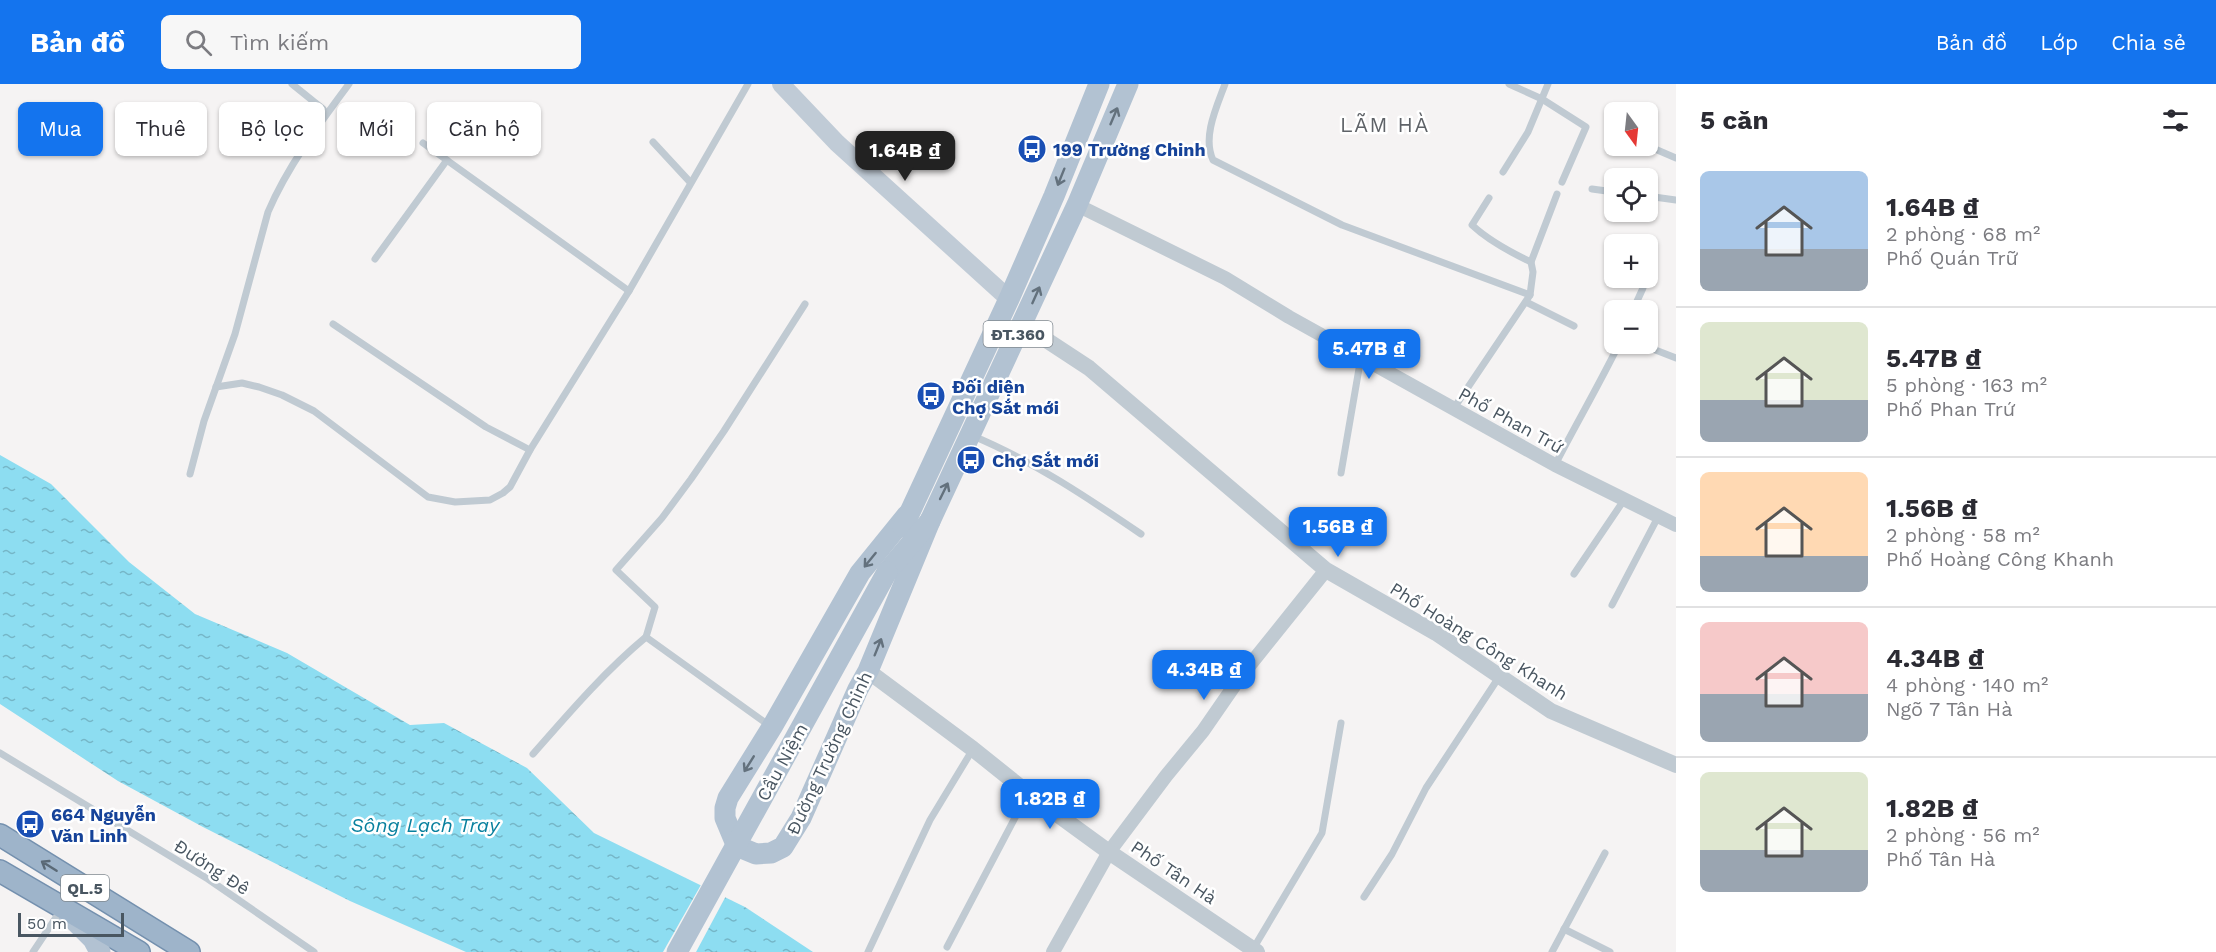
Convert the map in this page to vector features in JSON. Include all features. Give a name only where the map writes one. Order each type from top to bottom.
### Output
[{"type":"highway","name":"QL.5","points":[[0,835],[167,947],[189,952]]},
{"type":"highway","name":"QL.5","points":[[0,871],[139,952]]},
{"type":"main road","name":"ĐT.360","points":[[887,572],[907,515],[1009,299],[1099,84]]},
{"type":"main road","name":"ĐT.360","points":[[887,572],[930,521],[1077,205],[1128,84]]},
{"type":"main road","points":[[784,85],[837,143],[1009,299]]},
{"type":"main road","name":"Đường Trường Chinh","points":[[907,515],[860,573],[772,727],[728,798],[725,818],[739,847],[756,855],[771,854],[790,839],[868,671],[930,521]]},
{"type":"main road","name":"Cầu Niệm","points":[[677,952],[887,572]]},
{"type":"main road","points":[[62,908],[93,939],[100,952]]},
{"type":"street","name":"Phố Phan Trứ","points":[[1077,205],[1225,279],[1555,465],[1676,525]]},
{"type":"street","name":"Phố Hoàng Công Khanh","points":[[1022,324],[1089,368],[1326,570],[1436,633],[1551,711],[1676,765]]},
{"type":"street","points":[[1053,952],[1109,852],[1203,730],[1241,676],[1326,570]]},
{"type":"street","name":"Phố Tân Hà","points":[[868,671],[974,748],[1028,793],[1109,852],[1255,951]]},
{"type":"lane","points":[[292,84],[326,114]]},
{"type":"lane","points":[[190,474],[196,449],[235,334],[268,212],[275,195],[326,114],[349,84]]},
{"type":"lane","points":[[216,387],[242,383],[293,400],[314,411],[428,497],[455,502],[474,502],[490,500],[503,493],[510,487],[530,450],[629,291],[748,84]]},
{"type":"lane","points":[[1225,84],[1214,116],[1208,149],[1213,160],[1342,225],[1528,299],[1574,326]]},
{"type":"lane","points":[[1509,84],[1542,99],[1586,127],[1562,182]]},
{"type":"lane","points":[[1503,172],[1528,132],[1548,84]]},
{"type":"lane","points":[[653,142],[690,182]]},
{"type":"lane","points":[[423,143],[629,291]]},
{"type":"lane","points":[[1658,150],[1676,158]]},
{"type":"lane","points":[[375,259],[447,160]]},
{"type":"lane","points":[[1592,189],[1604,191]]},
{"type":"lane","points":[[1454,408],[1528,299],[1533,272],[1531,262],[1557,194]]},
{"type":"lane","points":[[1489,198],[1472,225],[1514,254],[1531,262]]},
{"type":"lane","points":[[1658,198],[1676,200]]},
{"type":"lane","points":[[1638,300],[1643,288]]},
{"type":"lane","points":[[533,754],[596,682],[646,637],[655,607],[616,570],[663,518],[691,479],[731,421],[805,304]]},
{"type":"lane","points":[[333,324],[486,427],[530,450]]},
{"type":"lane","points":[[1658,351],[1676,358]]},
{"type":"lane","points":[[1555,465],[1614,354]]},
{"type":"lane","points":[[1341,472],[1361,357]]},
{"type":"lane","points":[[971,435],[1004,449],[1035,467],[1141,534]]},
{"type":"lane","points":[[1574,574],[1624,500]]},
{"type":"lane","points":[[1612,605],[1658,517]]},
{"type":"lane","points":[[646,637],[772,727]]},
{"type":"lane","points":[[1364,897],[1392,854],[1426,788],[1499,676]]},
{"type":"lane","points":[[1255,951],[1322,833],[1341,723]]},
{"type":"lane","points":[[868,952],[930,820],[974,748]]},
{"type":"lane","name":"Đường Đê","points":[[0,753],[208,879],[314,952]]},
{"type":"lane","points":[[947,947],[1028,793]]},
{"type":"lane","points":[[1552,952],[1605,853]]},
{"type":"lane","points":[[33,952],[62,908]]},
{"type":"lane","points":[[1564,929],[1610,952]]},
{"type":"water","name":"Sông Lạch Tray","points":[[0,455],[51,484],[129,562],[195,614],[287,653],[410,725],[444,723],[527,768],[594,833],[745,907],[813,952],[466,952],[350,901],[203,827],[118,781],[0,704]]},
{"type":"pier","points":[[702,883],[727,894],[696,952],[663,952]]},
{"type":"place","name":"199 Trường Chinh","points":[[1032,149]]},
{"type":"place","name":"Đối diện Chợ Sắt mới","points":[[931,396]]},
{"type":"place","name":"Chợ Sắt mới","points":[[971,460]]},
{"type":"place","name":"664 Nguyễn Văn Linh","points":[[30,824]]},
{"type":"district","name":"LÃM HÀ","points":[[1385,124]]}]
